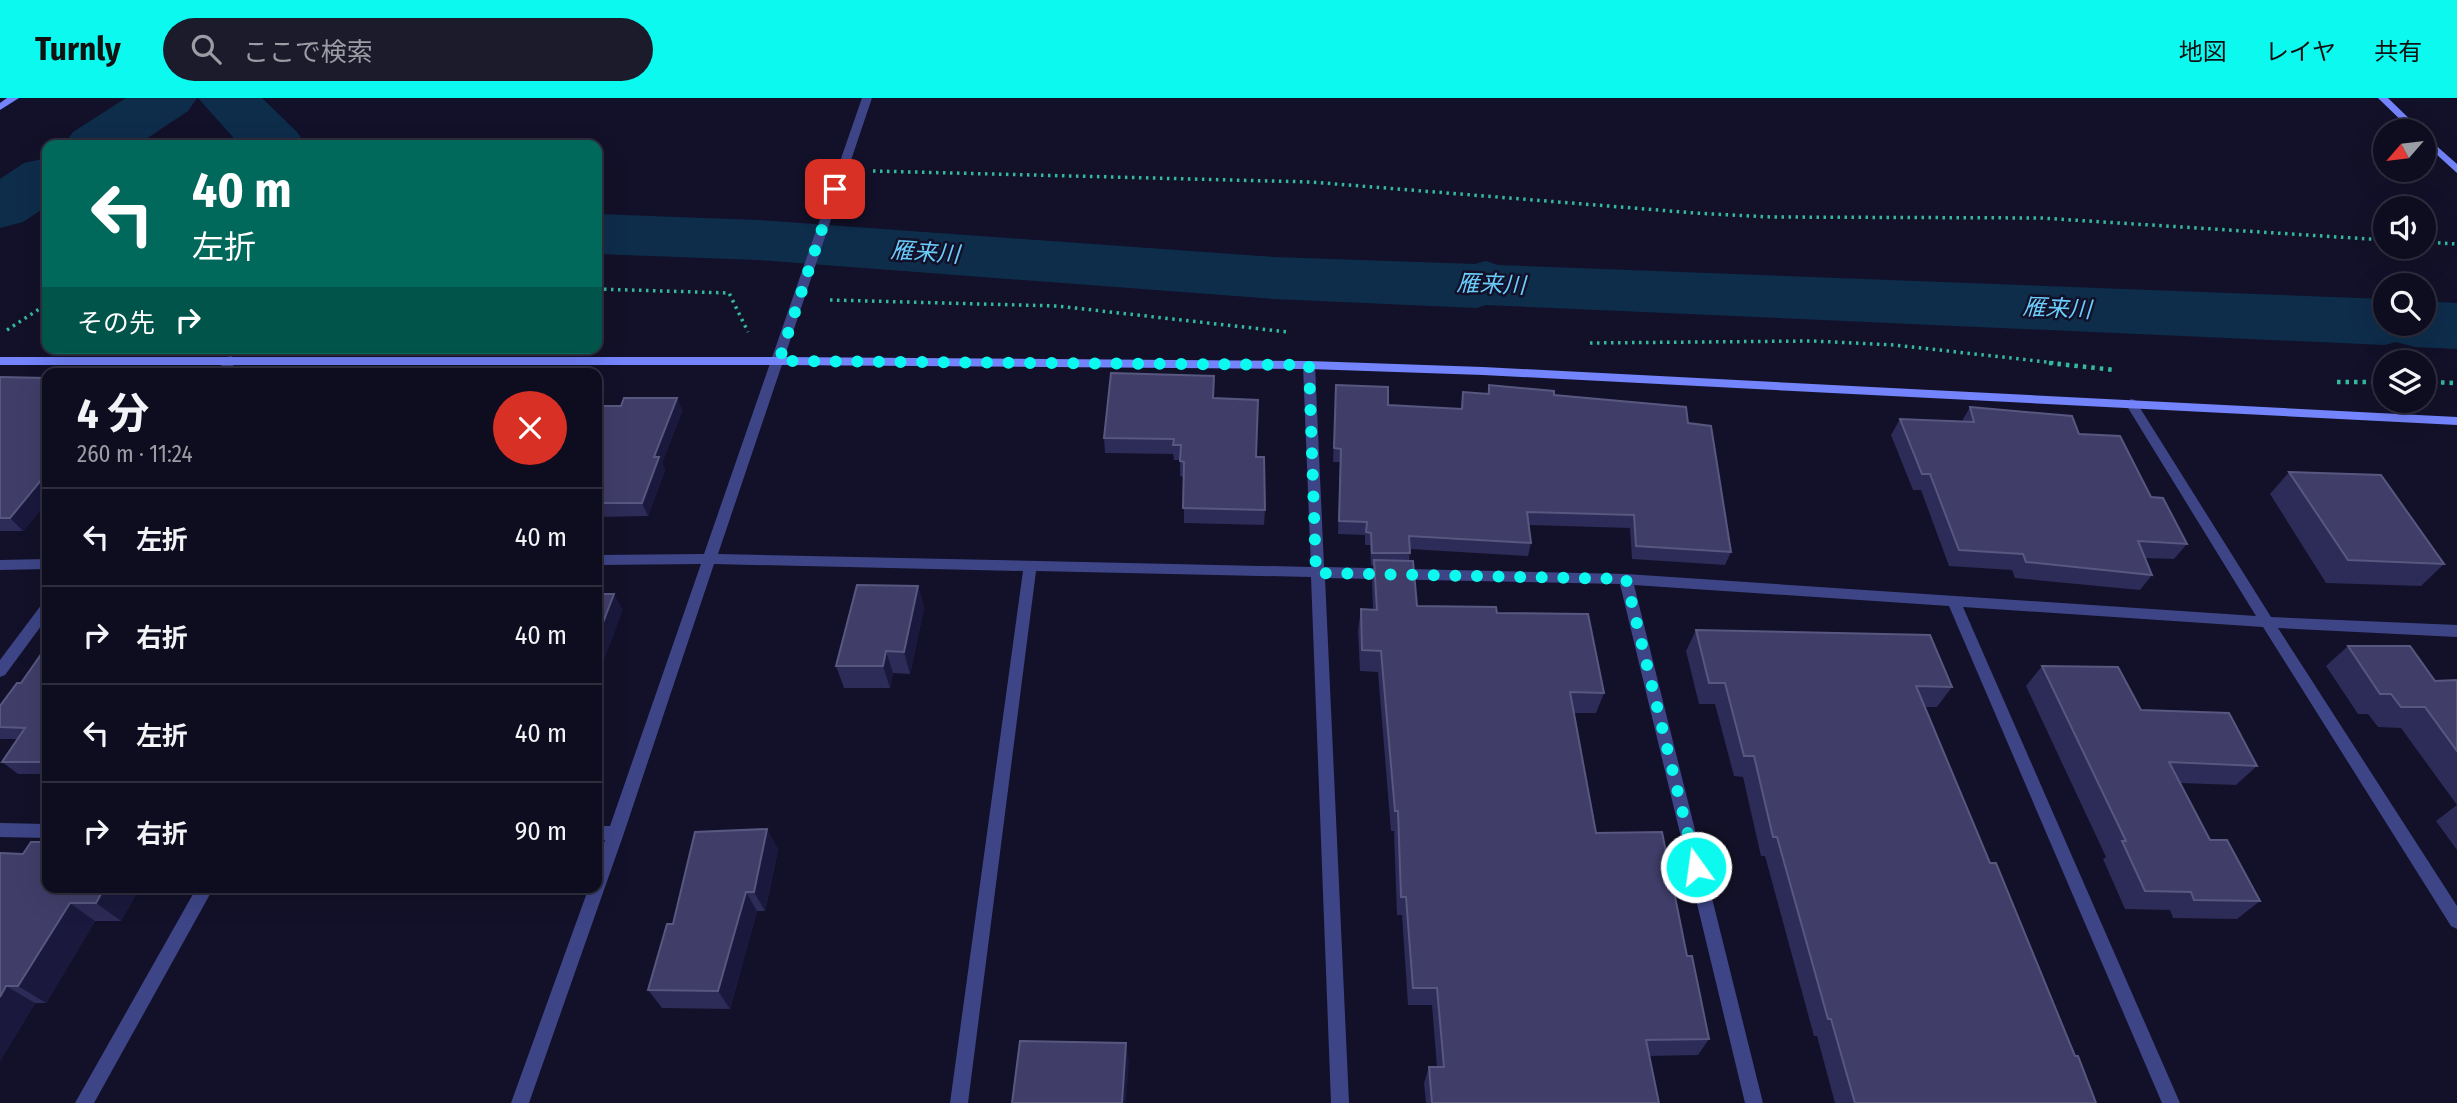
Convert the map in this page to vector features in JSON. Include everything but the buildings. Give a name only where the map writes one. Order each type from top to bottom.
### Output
[{"type":"street","points":[[0,107],[14,98]]},
{"type":"street","points":[[602,873],[867,98]]},
{"type":"street","points":[[2383,98],[2405,119]]},
{"type":"street","points":[[2436,150],[2457,170]]},
{"type":"street","points":[[225,368],[231,360]]},
{"type":"street","points":[[0,361],[779,361],[1309,365],[1510,372],[2457,421]]},
{"type":"street","points":[[1309,365],[1340,1103]]},
{"type":"street","points":[[2132,403],[2457,921]]},
{"type":"street","points":[[602,560],[708,559],[1626,579],[2267,622],[2457,631]]},
{"type":"street","points":[[0,565],[42,565]]},
{"type":"street","points":[[960,1103],[1030,567]]},
{"type":"street","points":[[1626,579],[1754,1103]]},
{"type":"street","points":[[1952,600],[2171,1103]]},
{"type":"street","points":[[0,671],[42,615]]},
{"type":"street","points":[[0,830],[42,831]]},
{"type":"street","points":[[602,833],[616,833]]},
{"type":"street","points":[[84,1103],[203,893]]},
{"type":"street","points":[[520,1103],[595,893]]},
{"type":"path","points":[[867,180],[870,170],[1311,182],[1695,213],[1770,217],[2041,218],[2373,239]]},
{"type":"path","points":[[2436,243],[2457,244]]},
{"type":"path","points":[[602,289],[729,293],[751,339]]},
{"type":"path","points":[[827,309],[830,299],[1044,306],[1128,312],[1230,327],[1299,333]]},
{"type":"path","points":[[0,335],[42,307]]},
{"type":"path","points":[[1585,344],[1814,341],[1894,345],[2122,371]]},
{"type":"path","points":[[2332,382],[2373,382]]},
{"type":"path","points":[[2436,382],[2457,383]]},
{"type":"waterway","points":[[103,140],[167,98]]},
{"type":"waterway","name":"雁来川","points":[[228,98],[270,140]]},
{"type":"waterway","points":[[0,208],[42,180]]},
{"type":"waterway","name":"雁来川","points":[[602,234],[758,240],[1274,278],[1477,286],[1486,283],[1494,286],[2373,322]]},
{"type":"waterway","name":"雁来川","points":[[2436,325],[2457,326]]},
{"type":"route","points":[[835,189],[779,361],[1309,365],[1316,573],[1626,579],[1696,867]]}]
